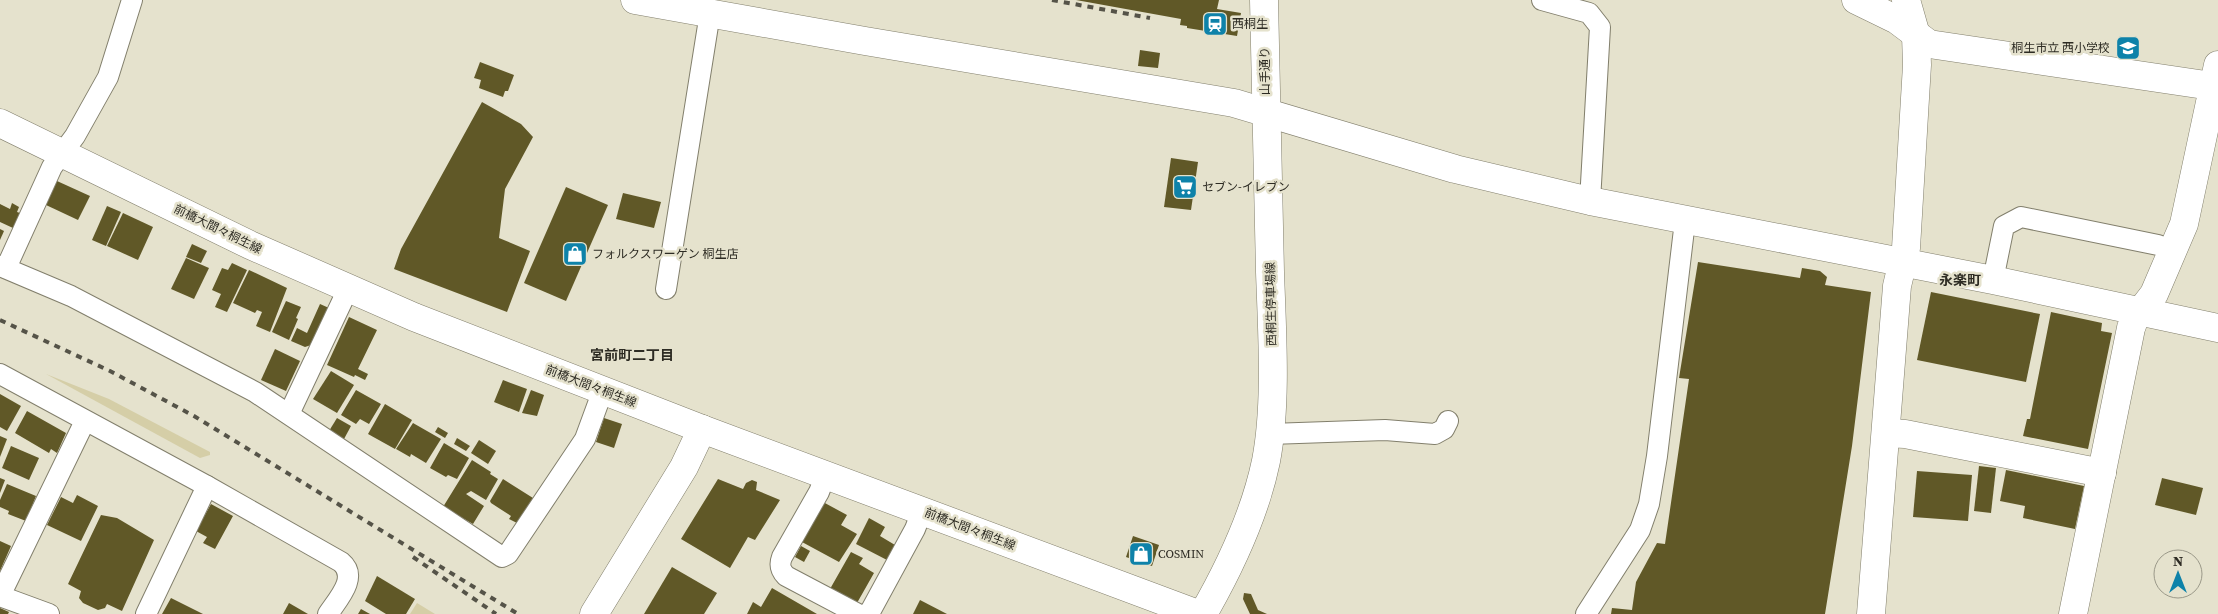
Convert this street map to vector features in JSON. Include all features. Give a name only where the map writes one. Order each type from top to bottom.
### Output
[{"type":"street","points":[[132,0],[108,77],[75,136],[49,173],[3,267],[71,296],[255,392],[502,557],[508,554],[585,439],[603,390]]},
{"type":"street","points":[[635,0],[1234,103],[1455,169],[1590,200],[1685,221],[1993,280],[2218,328]]},
{"type":"street","name":"山手通り","points":[[1264,0],[1266,111]]},
{"type":"street","points":[[1542,0],[1589,13],[1600,27],[1590,200]]},
{"type":"street","points":[[1856,0],[1896,20],[1929,44],[2216,79],[2188,210],[2174,251],[2154,294],[2140,311],[2131,328],[2073,614]]},
{"type":"street","points":[[1870,614],[1897,286],[1906,236],[1917,74],[1916,36],[1906,0]]},
{"type":"street","points":[[666,289],[710,14]]},
{"type":"street","name":"西桐生停車場線","points":[[1203,614],[1232,559],[1256,496],[1266,459],[1270,434],[1272,403],[1271,295],[1266,111]]},
{"type":"street","name":"前橋大間々桐生線","points":[[0,122],[250,245],[348,289],[462,336],[702,429],[1198,614]]},
{"type":"street","points":[[1993,280],[2004,226],[2021,217],[2158,244],[2174,251]]},
{"type":"street","points":[[1586,614],[1640,530],[1649,504],[1657,456],[1685,221]]},
{"type":"street","points":[[289,414],[348,289]]},
{"type":"street","points":[[0,374],[207,486],[345,565],[349,570],[349,580],[328,614]]},
{"type":"street","points":[[49,614],[0,596],[85,421]]},
{"type":"street","points":[[1270,434],[1385,430],[1435,434],[1444,429],[1448,421]]},
{"type":"street","points":[[594,614],[684,467],[702,429]]},
{"type":"street","points":[[1886,432],[1905,434],[2102,473]]},
{"type":"street","points":[[826,474],[819,492],[782,558],[780,563],[781,570],[786,576],[858,614]]},
{"type":"street","points":[[146,614],[207,486]]},
{"type":"street","points":[[867,614],[871,610],[915,529],[922,510]]},
{"type":"shaded area","points":[[46,374],[109,399],[210,452],[210,455],[200,458]]},
{"type":"shaded area","points":[[417,603],[435,614],[410,614]]},
{"type":"building","points":[[1076,0],[1219,0],[1217,9],[1241,13],[1237,36],[1187,28],[1187,26],[1180,25],[1181,19]]},
{"type":"building","points":[[1140,50],[1160,53],[1158,68],[1138,66]]},
{"type":"building","points":[[480,62],[514,75],[508,91],[505,91],[503,97],[479,88],[481,80],[474,78]]},
{"type":"building","points":[[482,102],[521,124],[533,137],[505,189],[499,238],[530,251],[507,312],[394,269],[401,249]]},
{"type":"building","points":[[1171,158],[1198,162],[1191,210],[1164,207]]},
{"type":"building","points":[[57,181],[90,196],[78,220],[46,205]]},
{"type":"building","points":[[566,187],[608,205],[566,301],[524,283]]},
{"type":"building","points":[[623,193],[661,202],[654,228],[616,219]]},
{"type":"building","points":[[12,203],[19,207],[17,212],[20,213],[13,228],[0,222],[0,204],[10,209]]},
{"type":"building","points":[[107,206],[121,212],[106,246],[92,240]]},
{"type":"building","points":[[123,213],[153,227],[138,260],[107,246]]},
{"type":"building","points":[[0,229],[4,231],[0,240]]},
{"type":"building","points":[[192,244],[207,251],[201,263],[186,257]]},
{"type":"building","points":[[186,258],[209,268],[194,299],[171,289]]},
{"type":"building","points":[[1698,262],[1800,278],[1802,268],[1820,271],[1827,277],[1825,285],[1871,292],[1852,446],[1825,614],[1611,614],[1612,608],[1632,610],[1636,582],[1657,543],[1665,544],[1689,379],[1679,378]]},
{"type":"building","points":[[232,263],[247,270],[227,312],[215,307],[221,294],[212,290],[222,268],[228,270]]},
{"type":"building","points":[[249,270],[287,288],[270,332],[256,326],[262,312],[257,310],[255,313],[233,303]]},
{"type":"building","points":[[1931,292],[2040,314],[2026,382],[1917,360]]},
{"type":"building","points":[[286,301],[301,307],[289,340],[272,332]]},
{"type":"building","points":[[320,304],[329,308],[314,344],[305,347],[291,341],[297,328],[307,333]]},
{"type":"building","points":[[2051,312],[2102,323],[2101,331],[2112,333],[2088,449],[2023,436],[2027,419],[2030,419]]},
{"type":"building","points":[[349,317],[377,330],[358,369],[368,374],[365,380],[327,365]]},
{"type":"building","points":[[275,349],[300,361],[286,391],[261,380]]},
{"type":"building","points":[[331,371],[354,385],[337,413],[313,399]]},
{"type":"building","points":[[503,380],[527,389],[519,412],[494,402]]},
{"type":"building","points":[[356,390],[381,404],[369,424],[360,419],[356,424],[341,415]]},
{"type":"building","points":[[531,390],[544,395],[537,416],[522,413]]},
{"type":"building","points":[[0,394],[21,406],[7,431],[0,427]]},
{"type":"building","points":[[385,404],[412,420],[395,449],[368,434]]},
{"type":"building","points":[[27,411],[66,433],[57,453],[51,449],[49,453],[15,433]]},
{"type":"building","points":[[337,418],[351,426],[344,439],[329,431]]},
{"type":"building","points":[[604,418],[622,424],[614,448],[596,442]]},
{"type":"building","points":[[413,423],[441,439],[426,463],[411,454],[410,457],[396,449]]},
{"type":"building","points":[[438,427],[448,433],[445,438],[435,432]]},
{"type":"building","points":[[0,436],[7,439],[0,457]]},
{"type":"building","points":[[457,438],[470,446],[466,451],[454,444]]},
{"type":"building","points":[[479,440],[496,451],[488,464],[471,453]]},
{"type":"building","points":[[444,443],[469,458],[457,479],[448,475],[446,477],[430,468]]},
{"type":"building","points":[[11,446],[39,458],[29,480],[2,468]]},
{"type":"building","points":[[472,460],[491,472],[490,474],[498,479],[486,500],[471,491],[466,494],[484,506],[473,524],[443,507]]},
{"type":"building","points":[[1979,466],[1996,468],[1991,513],[1974,511]]},
{"type":"building","points":[[2006,470],[2084,486],[2075,529],[2023,518],[2025,506],[2000,501]]},
{"type":"building","points":[[1917,471],[1972,475],[1968,521],[1913,517]]},
{"type":"building","points":[[0,478],[5,480],[0,493]]},
{"type":"building","points":[[2162,478],[2203,488],[2196,515],[2155,505]]},
{"type":"building","points":[[503,479],[533,498],[517,523],[509,519],[511,516],[490,501]]},
{"type":"building","points":[[718,479],[743,489],[746,483],[752,480],[757,482],[756,490],[780,500],[755,540],[748,537],[730,568],[681,539]]},
{"type":"building","points":[[7,484],[36,496],[26,521],[8,514],[9,511],[0,507],[0,500]]},
{"type":"building","points":[[77,495],[98,506],[81,541],[47,525],[61,497],[73,503]]},
{"type":"building","points":[[823,502],[847,515],[841,525],[857,534],[839,562],[802,542]]},
{"type":"building","points":[[211,504],[233,516],[215,549],[203,543],[207,537],[196,531]]},
{"type":"building","points":[[101,515],[117,518],[154,540],[122,611],[107,604],[105,608],[98,610],[83,603],[79,598],[81,591],[68,584]]},
{"type":"building","points":[[869,518],[885,527],[880,536],[895,545],[887,560],[856,544]]},
{"type":"building","points":[[1133,536],[1159,545],[1152,566],[1126,557]]},
{"type":"building","points":[[0,541],[11,546],[0,571]]},
{"type":"building","points":[[801,546],[810,551],[804,562],[795,557]]},
{"type":"building","points":[[851,552],[863,558],[859,564],[874,573],[857,603],[830,589]]},
{"type":"building","points":[[672,567],[717,593],[704,614],[644,614]]},
{"type":"building","points":[[377,576],[415,599],[406,614],[386,614],[365,601]]},
{"type":"building","points":[[772,588],[817,614],[747,614],[753,602],[761,607]]},
{"type":"building","points":[[1244,593],[1251,594],[1258,610],[1267,614],[1250,614],[1243,599]]},
{"type":"building","points":[[171,598],[203,614],[162,614]]},
{"type":"building","points":[[920,600],[947,614],[913,614]]},
{"type":"building","points":[[289,603],[308,614],[283,614]]},
{"type":"building","points":[[0,608],[9,612],[8,614],[0,614]]},
{"type":"building","points":[[361,609],[370,614],[358,614]]},
{"type":"railway","points":[[1052,0],[1150,18]]},
{"type":"railway","points":[[0,320],[110,371],[194,416],[518,614]]},
{"type":"railway","points":[[413,557],[496,614]]},
{"type":"place","name":"西桐生","points":[[1215,24]]},
{"type":"place","name":"桐生市立 西小学校","points":[[2128,48]]},
{"type":"place","name":"セブン-イレブン","points":[[1185,187]]},
{"type":"place","name":"フォルクスワーゲン 桐生店","points":[[575,254]]},
{"type":"place","name":"COSMIN","points":[[1141,554]]},
{"type":"district","name":"永楽町","points":[[1960,280]]},
{"type":"district","name":"宮前町二丁目","points":[[632,355]]}]
